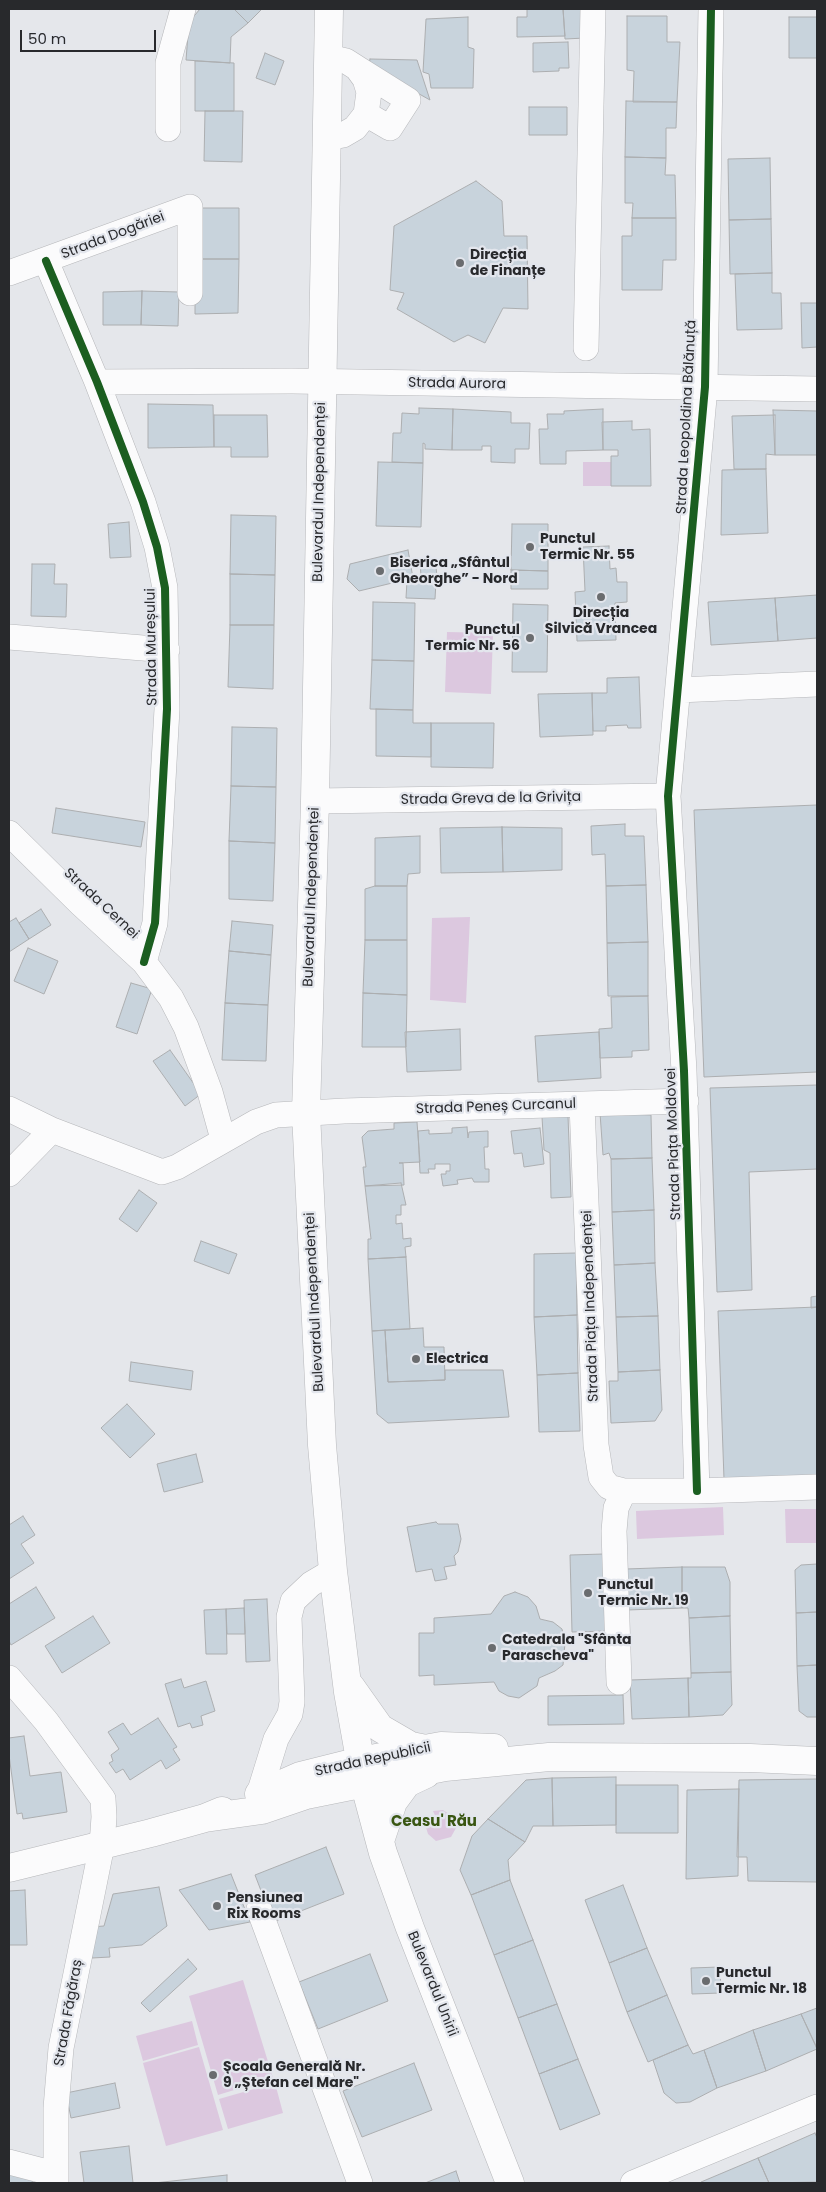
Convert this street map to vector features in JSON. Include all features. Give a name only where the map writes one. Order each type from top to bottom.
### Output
[{"type":"main road","name":"Bulevardul Independenței","points":[[329,9],[306,1114],[322,1445],[333,1570],[347,1680],[362,1772]]},
{"type":"main road","points":[[347,1680],[380,1728],[433,1759],[407,1783],[393,1802],[380,1841]]},
{"type":"main road","name":"Strada Republicii","points":[[205,1818],[300,1776],[362,1772],[433,1759],[549,1757],[750,1758],[817,1761]]},
{"type":"main road","name":"Strada Republicii","points":[[9,1868],[205,1818],[262,1810],[306,1795],[362,1772]]},
{"type":"main road","name":"Bulevardul Unirii","points":[[362,1772],[380,1841],[410,1928],[510,2183]]},
{"type":"street","points":[[168,129],[168,63],[183,9]]},
{"type":"street","points":[[586,348],[593,9]]},
{"type":"street","name":"Strada Leopoldina Bălănuță","points":[[668,796],[704,387],[711,9]]},
{"type":"street","points":[[328,57],[346,61],[408,100],[390,128],[370,116]]},
{"type":"street","points":[[357,68],[365,79],[369,92],[370,116]]},
{"type":"street","points":[[327,138],[343,135],[370,116]]},
{"type":"street","name":"Strada Dogăriei","points":[[9,274],[190,207],[190,293]]},
{"type":"street","name":"Strada Mureșului","points":[[46,261],[97,382],[143,502],[157,547],[165,588],[167,709],[155,923],[144,962]]},
{"type":"street","name":"Strada Aurora","points":[[97,382],[322,382],[817,389]]},
{"type":"street","points":[[9,637],[167,650]]},
{"type":"street","points":[[678,690],[817,684]]},
{"type":"street","name":"Strada Greva de la Grivița","points":[[314,801],[668,796]]},
{"type":"street","name":"Strada Piața Moldovei","points":[[668,796],[686,1101],[697,1491]]},
{"type":"street","name":"Strada Cernei","points":[[9,833],[81,904],[144,962],[171,998],[186,1027],[210,1092],[223,1139]]},
{"type":"street","name":"Strada Peneș Curcanul","points":[[306,1114],[686,1101]]},
{"type":"street","name":"Strada Piața Independenței","points":[[582,1105],[596,1445],[600,1478],[609,1487],[624,1491]]},
{"type":"street","points":[[9,1110],[52,1130],[162,1172],[177,1167],[223,1139],[266,1118],[306,1114]]},
{"type":"street","points":[[9,1174],[52,1130]]},
{"type":"street","points":[[619,1682],[614,1530],[616,1508],[624,1491],[697,1491],[817,1487]]},
{"type":"street","points":[[259,1794],[276,1739],[290,1714],[292,1702],[289,1617],[293,1600],[333,1570]]},
{"type":"street","name":"Strada Făgăraș","points":[[10,1681],[46,1721],[103,1799],[102,1845],[61,2048],[56,2108],[55,2179]]},
{"type":"street","points":[[259,1909],[360,2183]]},
{"type":"street","points":[[637,2182],[817,2107]]},
{"type":"street","points":[[9,2162],[55,2179]]},
{"type":"shaded area","points":[[583,462],[611,462],[611,486],[583,486]]},
{"type":"shaded area","points":[[447,632],[493,633],[491,694],[445,692]]},
{"type":"shaded area","points":[[470,917],[466,1003],[430,1000],[432,918]]},
{"type":"shaded area","points":[[723,1507],[724,1535],[637,1539],[636,1511]]},
{"type":"shaded area","points":[[785,1509],[817,1509],[817,1543],[786,1543]]},
{"type":"shaded area","points":[[443,1810],[455,1818],[456,1828],[451,1837],[436,1841],[428,1834],[425,1824],[435,1825],[438,1822],[433,1811]]},
{"type":"shaded area","points":[[243,1980],[273,2078],[218,2095],[189,1996]]},
{"type":"shaded area","points":[[192,2021],[198,2045],[143,2061],[136,2036]]},
{"type":"shaded area","points":[[199,2047],[223,2130],[166,2146],[143,2063]]},
{"type":"shaded area","points":[[275,2083],[283,2113],[228,2129],[219,2099]]},
{"type":"building","points":[[200,9],[234,9],[248,23],[231,37],[230,63],[186,60],[189,22]]},
{"type":"building","points":[[234,9],[262,9],[248,23]]},
{"type":"building","points":[[527,9],[563,9],[565,36],[517,37],[517,17],[527,17]]},
{"type":"building","points":[[563,9],[586,9],[585,38],[565,39]]},
{"type":"building","points":[[627,16],[667,16],[667,42],[680,42],[677,102],[633,102],[634,71],[627,70]]},
{"type":"building","points":[[468,17],[468,47],[474,49],[473,88],[431,88],[429,74],[423,72],[426,19]]},
{"type":"building","points":[[789,17],[817,17],[817,58],[789,58]]},
{"type":"building","points":[[568,42],[569,68],[559,68],[559,71],[533,72],[533,43]]},
{"type":"building","points":[[265,53],[284,61],[275,85],[256,78]]},
{"type":"building","points":[[370,59],[417,60],[430,100],[369,66]]},
{"type":"building","points":[[195,61],[234,63],[234,111],[195,111]]},
{"type":"building","points":[[626,101],[677,102],[676,128],[666,128],[666,158],[625,157]]},
{"type":"building","points":[[529,107],[567,107],[567,135],[529,135]]},
{"type":"building","points":[[205,111],[243,111],[242,162],[204,161]]},
{"type":"building","points":[[625,157],[666,158],[665,175],[675,175],[676,218],[632,218],[633,203],[625,203]]},
{"type":"building","points":[[770,158],[771,219],[729,220],[728,159]]},
{"type":"building","name":"Direcția de Finanțe","points":[[476,181],[502,201],[504,236],[527,236],[528,309],[503,308],[485,343],[468,335],[454,342],[397,309],[404,293],[390,290],[394,226]]},
{"type":"building","points":[[201,208],[239,208],[239,259],[201,259]]},
{"type":"building","points":[[632,218],[676,218],[676,260],[663,260],[662,290],[622,290],[622,236],[632,236]]},
{"type":"building","points":[[771,219],[772,273],[730,274],[729,220]]},
{"type":"building","points":[[201,259],[239,259],[238,313],[195,314],[195,286]]},
{"type":"building","points":[[772,273],[772,293],[781,293],[782,329],[737,330],[735,274]]},
{"type":"building","points":[[142,291],[179,292],[178,326],[141,325]]},
{"type":"building","points":[[142,291],[141,325],[103,325],[103,292]]},
{"type":"building","points":[[801,303],[817,303],[817,347],[802,348]]},
{"type":"building","points":[[148,404],[213,405],[214,447],[148,448]]},
{"type":"building","points":[[419,408],[453,409],[452,450],[425,449],[425,444],[423,443],[423,463],[392,462],[393,433],[401,433],[402,413],[419,414]]},
{"type":"building","points":[[453,409],[511,412],[511,423],[530,423],[529,449],[515,449],[515,463],[491,462],[491,446],[482,446],[482,450],[452,450]]},
{"type":"building","points":[[603,409],[603,450],[566,451],[566,464],[540,464],[539,429],[548,429],[547,414],[564,414],[564,411]]},
{"type":"building","points":[[773,410],[817,411],[817,455],[775,455]]},
{"type":"building","points":[[214,415],[267,415],[268,457],[231,457],[231,447],[214,447]]},
{"type":"building","points":[[775,415],[775,455],[766,454],[766,469],[734,469],[732,416]]},
{"type":"building","points":[[632,421],[632,430],[650,429],[651,486],[611,486],[611,456],[618,456],[618,450],[603,450],[602,422]]},
{"type":"building","points":[[378,462],[423,463],[421,527],[376,526]]},
{"type":"building","points":[[766,469],[768,533],[721,535],[722,470]]},
{"type":"building","points":[[231,515],[276,516],[275,575],[230,574]]},
{"type":"building","points":[[129,522],[131,557],[110,558],[108,524]]},
{"type":"building","name":"Punctul Termic Nr. 55","points":[[512,524],[548,524],[548,571],[511,570]]},
{"type":"building","name":"Direcția Silvică Vrancea","points":[[609,546],[610,569],[616,568],[617,582],[627,582],[627,602],[615,603],[616,640],[577,641],[575,592],[585,591],[583,547]]},
{"type":"building","name":"Biserica „Sfântul Gheorghe” - Nord","points":[[408,550],[413,578],[359,591],[347,579],[350,564]]},
{"type":"building","points":[[435,559],[437,576],[421,577],[420,560]]},
{"type":"building","points":[[32,564],[55,564],[54,584],[67,584],[66,617],[31,616]]},
{"type":"building","points":[[511,570],[548,571],[548,589],[511,589]]},
{"type":"building","points":[[230,574],[275,575],[274,625],[230,625]]},
{"type":"building","points":[[407,581],[436,582],[435,599],[406,598]]},
{"type":"building","points":[[817,595],[817,638],[778,641],[775,598]]},
{"type":"building","points":[[775,598],[778,641],[711,645],[708,602]]},
{"type":"building","points":[[373,602],[415,603],[414,661],[372,660]]},
{"type":"building","name":"Punctul Termic Nr. 56","points":[[513,604],[548,605],[547,672],[512,672]]},
{"type":"building","points":[[230,625],[274,625],[273,689],[228,687]]},
{"type":"building","points":[[372,660],[414,661],[413,710],[370,709]]},
{"type":"building","points":[[639,677],[641,728],[628,728],[627,725],[606,726],[606,731],[593,731],[592,693],[607,693],[607,678]]},
{"type":"building","points":[[592,693],[593,735],[540,737],[538,694]]},
{"type":"building","points":[[376,709],[413,710],[413,723],[431,723],[431,757],[376,756]]},
{"type":"building","points":[[431,723],[494,723],[493,768],[431,767]]},
{"type":"building","points":[[232,727],[277,728],[276,787],[231,786]]},
{"type":"building","points":[[231,786],[276,787],[275,843],[229,841]]},
{"type":"building","points":[[817,805],[817,1072],[704,1077],[694,810]]},
{"type":"building","points":[[56,808],[145,822],[141,847],[52,833]]},
{"type":"building","points":[[625,824],[625,836],[644,836],[646,885],[606,886],[605,854],[592,855],[591,826]]},
{"type":"building","points":[[502,827],[562,828],[562,870],[503,872]]},
{"type":"building","points":[[502,827],[503,872],[441,873],[440,828]]},
{"type":"building","points":[[420,836],[420,873],[408,874],[407,886],[375,886],[375,838]]},
{"type":"building","points":[[229,841],[275,843],[273,901],[229,899]]},
{"type":"building","points":[[646,885],[648,942],[607,943],[606,886]]},
{"type":"building","points":[[375,886],[407,886],[407,940],[365,940],[365,889]]},
{"type":"building","points":[[41,909],[51,925],[29,939],[19,923]]},
{"type":"building","points":[[16,918],[29,939],[9,952],[9,922]]},
{"type":"building","points":[[232,921],[273,925],[271,955],[229,951]]},
{"type":"building","points":[[365,940],[407,940],[407,995],[363,993]]},
{"type":"building","points":[[648,942],[648,996],[608,996],[607,943]]},
{"type":"building","points":[[28,948],[58,961],[44,994],[14,981]]},
{"type":"building","points":[[229,951],[271,955],[268,1005],[225,1003]]},
{"type":"building","points":[[131,983],[152,989],[137,1034],[116,1027]]},
{"type":"building","points":[[363,993],[407,995],[406,1047],[362,1047]]},
{"type":"building","points":[[648,996],[649,1050],[632,1051],[632,1057],[600,1058],[599,1029],[612,1028],[611,997]]},
{"type":"building","points":[[225,1003],[268,1005],[266,1061],[222,1060]]},
{"type":"building","points":[[460,1029],[461,1070],[407,1072],[405,1032]]},
{"type":"building","points":[[599,1032],[601,1078],[538,1082],[535,1036]]},
{"type":"building","points":[[170,1050],[201,1094],[185,1106],[153,1061]]},
{"type":"building","points":[[817,1085],[817,1169],[749,1172],[752,1290],[717,1292],[710,1088]]},
{"type":"building","points":[[600,1113],[651,1115],[652,1158],[611,1159],[609,1153],[603,1155]]},
{"type":"building","points":[[568,1116],[571,1197],[551,1198],[550,1153],[544,1150],[542,1117]]},
{"type":"building","points":[[417,1122],[420,1162],[399,1163],[403,1163],[404,1185],[365,1186],[363,1167],[366,1167],[362,1137],[368,1131],[394,1129],[394,1123]]},
{"type":"building","points":[[467,1127],[468,1138],[469,1132],[488,1131],[488,1147],[484,1147],[485,1169],[489,1169],[489,1182],[474,1182],[472,1178],[457,1180],[458,1184],[443,1186],[441,1174],[446,1174],[446,1171],[450,1171],[450,1164],[435,1164],[435,1169],[428,1169],[429,1173],[420,1173],[418,1131],[429,1130],[429,1134],[452,1133],[452,1128]]},
{"type":"building","points":[[540,1128],[544,1164],[524,1167],[522,1153],[514,1154],[511,1131]]},
{"type":"building","points":[[652,1158],[654,1210],[612,1212],[611,1159]]},
{"type":"building","points":[[401,1183],[406,1205],[401,1205],[401,1215],[396,1215],[396,1224],[402,1223],[403,1239],[411,1238],[411,1246],[405,1247],[406,1257],[368,1259],[368,1239],[371,1239],[365,1186]]},
{"type":"building","points":[[139,1190],[157,1203],[137,1232],[119,1219]]},
{"type":"building","points":[[654,1210],[655,1263],[614,1265],[612,1212]]},
{"type":"building","points":[[201,1241],[237,1254],[229,1274],[194,1261]]},
{"type":"building","points":[[576,1253],[577,1315],[534,1317],[534,1254]]},
{"type":"building","points":[[406,1257],[410,1329],[372,1331],[368,1259]]},
{"type":"building","points":[[655,1263],[658,1316],[616,1317],[614,1265]]},
{"type":"building","points":[[817,1296],[817,1307],[811,1308],[811,1297]]},
{"type":"building","points":[[817,1307],[817,1475],[724,1479],[718,1311]]},
{"type":"building","points":[[577,1315],[578,1373],[537,1375],[534,1317]]},
{"type":"building","points":[[658,1316],[660,1370],[618,1372],[616,1317]]},
{"type":"building","name":"Electrica","points":[[423,1328],[424,1347],[444,1347],[445,1380],[388,1382],[385,1330]]},
{"type":"building","points":[[385,1330],[388,1382],[445,1380],[445,1370],[503,1370],[509,1417],[388,1423],[377,1414],[372,1331]]},
{"type":"building","points":[[131,1362],[193,1371],[191,1390],[129,1381]]},
{"type":"building","points":[[660,1370],[662,1410],[655,1421],[611,1423],[609,1381],[618,1381],[618,1372]]},
{"type":"building","points":[[578,1373],[580,1431],[539,1432],[537,1375]]},
{"type":"building","points":[[127,1404],[155,1434],[130,1458],[101,1428]]},
{"type":"building","points":[[196,1454],[203,1482],[164,1492],[157,1464]]},
{"type":"building","points":[[23,1516],[35,1535],[21,1544],[34,1563],[9,1579],[9,1525]]},
{"type":"building","points":[[436,1522],[438,1524],[458,1524],[461,1539],[458,1552],[454,1556],[456,1565],[444,1567],[447,1579],[435,1581],[432,1569],[416,1572],[407,1527]]},
{"type":"building","name":"Punctul Termic Nr. 19","points":[[604,1554],[607,1631],[572,1632],[570,1555]]},
{"type":"building","points":[[817,1564],[817,1612],[796,1613],[795,1570],[801,1565]]},
{"type":"building","points":[[682,1567],[725,1567],[730,1582],[730,1616],[689,1618],[688,1608],[682,1608]]},
{"type":"building","points":[[682,1567],[682,1608],[627,1610],[626,1569]]},
{"type":"building","points":[[36,1587],[55,1618],[11,1645],[9,1641],[9,1604]]},
{"type":"building","name":"Catedrala \"Sfânta Parascheva\"","points":[[515,1592],[528,1597],[536,1606],[540,1619],[553,1622],[562,1629],[565,1643],[563,1665],[539,1678],[537,1686],[519,1698],[508,1696],[499,1691],[494,1682],[434,1685],[434,1675],[419,1676],[419,1633],[434,1633],[434,1618],[491,1614],[504,1596]]},
{"type":"building","points":[[267,1599],[270,1661],[246,1662],[244,1600]]},
{"type":"building","points":[[244,1608],[245,1634],[227,1634],[226,1609]]},
{"type":"building","points":[[226,1609],[227,1654],[206,1654],[204,1610]]},
{"type":"building","points":[[817,1612],[817,1665],[797,1666],[796,1613]]},
{"type":"building","points":[[93,1616],[110,1643],[62,1673],[45,1646]]},
{"type":"building","points":[[730,1616],[731,1672],[691,1673],[689,1618]]},
{"type":"building","points":[[817,1665],[817,1717],[807,1717],[799,1711],[797,1666]]},
{"type":"building","points":[[731,1672],[732,1705],[723,1715],[689,1717],[688,1678],[691,1678],[691,1673]]},
{"type":"building","points":[[688,1678],[689,1717],[632,1719],[630,1680]]},
{"type":"building","points":[[181,1679],[184,1688],[206,1681],[215,1711],[201,1716],[203,1725],[192,1728],[190,1723],[178,1727],[165,1684]]},
{"type":"building","points":[[623,1695],[624,1724],[548,1725],[548,1696]]},
{"type":"building","points":[[158,1718],[177,1747],[173,1749],[180,1760],[166,1769],[161,1760],[130,1780],[123,1769],[116,1773],[109,1763],[113,1761],[111,1755],[119,1749],[108,1732],[123,1723],[131,1735]]},
{"type":"building","points":[[24,1736],[30,1776],[61,1772],[67,1812],[23,1819],[22,1813],[17,1814],[9,1755],[9,1738]]},
{"type":"building","points":[[616,1777],[616,1825],[553,1826],[552,1778]]},
{"type":"building","points":[[552,1778],[553,1826],[533,1826],[525,1842],[488,1819],[526,1780]]},
{"type":"building","points":[[817,1779],[817,1882],[748,1881],[747,1857],[737,1857],[739,1780]]},
{"type":"building","points":[[616,1785],[678,1785],[678,1833],[616,1833]]},
{"type":"building","points":[[739,1789],[738,1876],[686,1879],[687,1790]]},
{"type":"building","points":[[488,1819],[525,1842],[508,1860],[510,1880],[471,1895],[460,1870],[472,1836]]},
{"type":"building","points":[[326,1847],[344,1894],[273,1922],[255,1875]]},
{"type":"building","name":"Pensiunea Rix Rooms","points":[[231,1874],[250,1922],[209,1930],[179,1890]]},
{"type":"building","points":[[510,1880],[533,1940],[494,1955],[471,1895]]},
{"type":"building","points":[[623,1885],[647,1948],[609,1963],[585,1900]]},
{"type":"building","points":[[159,1887],[167,1926],[142,1945],[109,1948],[110,1957],[92,1958],[90,1927],[104,1926],[113,1894]]},
{"type":"building","points":[[25,1890],[27,1945],[9,1945],[9,1891]]},
{"type":"building","points":[[533,1940],[557,2004],[518,2018],[494,1955]]},
{"type":"building","points":[[647,1948],[667,1995],[627,2012],[609,1963]]},
{"type":"building","points":[[370,1954],[388,2001],[318,2029],[299,1982]]},
{"type":"building","points":[[188,1959],[197,1969],[150,2012],[141,2003]]},
{"type":"building","name":"Punctul Termic Nr. 18","points":[[720,1967],[721,1993],[692,1994],[691,1968]]},
{"type":"building","points":[[667,1995],[688,2045],[648,2062],[627,2012]]},
{"type":"building","points":[[557,2004],[578,2059],[539,2074],[518,2018]]},
{"type":"building","points":[[817,2008],[817,2048],[801,2014]]},
{"type":"building","points":[[801,2014],[817,2049],[766,2071],[753,2030]]},
{"type":"building","points":[[753,2030],[766,2071],[717,2088],[704,2050]]},
{"type":"building","points":[[688,2045],[693,2054],[704,2050],[717,2088],[690,2102],[676,2103],[664,2093],[653,2060]]},
{"type":"building","points":[[578,2059],[600,2114],[560,2130],[539,2074]]},
{"type":"building","points":[[414,2063],[432,2110],[362,2137],[343,2091]]},
{"type":"building","points":[[115,2083],[120,2108],[71,2118],[66,2093]]},
{"type":"building","points":[[815,2133],[817,2138],[817,2182],[769,2183],[758,2158]]},
{"type":"building","points":[[129,2146],[133,2183],[84,2183],[80,2152]]},
{"type":"building","points":[[758,2158],[769,2183],[701,2183],[701,2182]]},
{"type":"building","points":[[9,2171],[33,2177],[32,2183],[9,2183]]},
{"type":"building","points":[[456,2171],[460,2183],[425,2183]]},
{"type":"building","points":[[227,2175],[227,2183],[154,2183]]},
{"type":"cycle path","points":[[697,1491],[684,1071],[668,796],[705,387],[711,9]]},
{"type":"cycle path","points":[[46,261],[97,382],[143,502],[157,547],[165,588],[167,709],[155,923],[144,962]]},
{"type":"place","name":"Direcția de Finanțe","points":[[460,263]]},
{"type":"place","name":"Punctul Termic Nr. 55","points":[[530,547]]},
{"type":"place","name":"Biserica „Sfântul Gheorghe” - Nord","points":[[380,571]]},
{"type":"place","name":"Direcția Silvică Vrancea","points":[[601,597]]},
{"type":"place","name":"Punctul Termic Nr. 56","points":[[530,638]]},
{"type":"place","name":"Electrica","points":[[416,1359]]},
{"type":"place","name":"Punctul Termic Nr. 19","points":[[588,1593]]},
{"type":"place","name":"Catedrala \"Sfânta Parascheva\"","points":[[492,1648]]},
{"type":"place","name":"Pensiunea Rix Rooms","points":[[217,1906]]},
{"type":"place","name":"Punctul Termic Nr. 18","points":[[706,1981]]},
{"type":"place","name":"Școala Generală Nr. 9 „Ștefan cel Mare\"","points":[[213,2075]]},
{"type":"district","name":"Ceasu' Rău","points":[[434,1822]]}]
